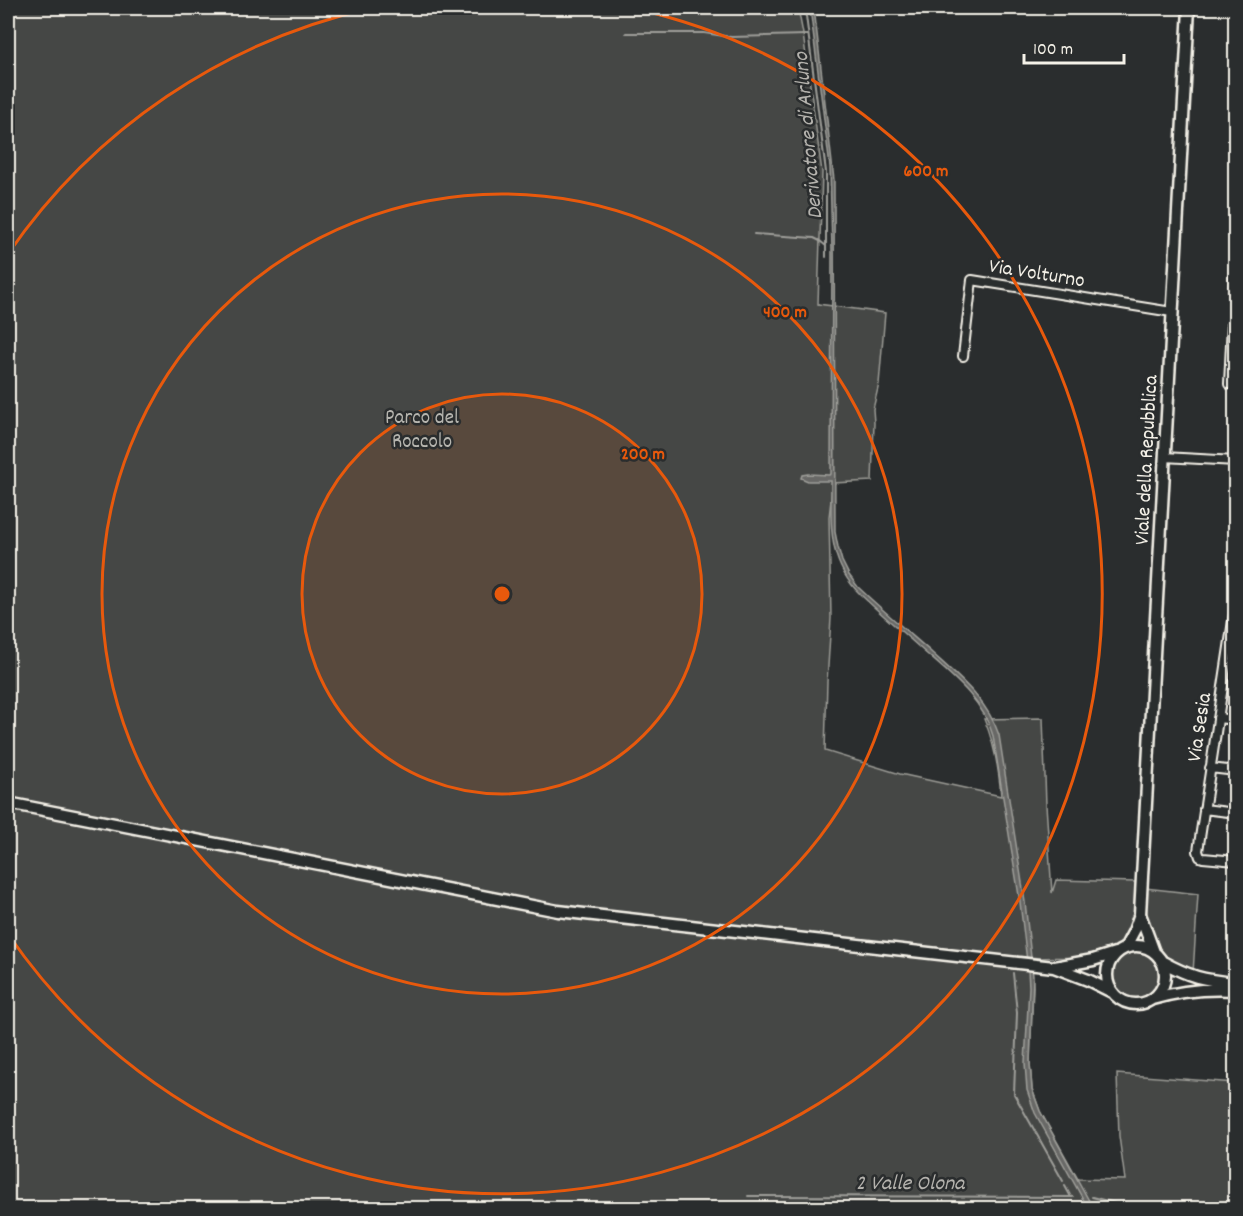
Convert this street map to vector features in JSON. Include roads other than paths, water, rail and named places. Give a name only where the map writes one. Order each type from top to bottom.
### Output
[{"type":"main road","name":"Viale della Repubblica","points":[[1140,914],[1189,8]]},
{"type":"main road","points":[[8,803],[558,911],[1054,967],[1088,980],[1131,1004],[1142,1004],[1185,992],[1213,989],[1236,990]]},
{"type":"main road","points":[[1112,992],[1107,972],[1110,962],[1134,931],[1140,914]]},
{"type":"main road","points":[[1140,914],[1165,975],[1158,995],[1152,1000]]},
{"type":"main road","points":[[1054,967],[1093,960],[1132,946],[1140,946],[1191,976],[1236,983]]},
{"type":"street","points":[[1236,242],[1229,384],[1236,385]]},
{"type":"street","name":"Via Volturno","points":[[963,357],[972,280],[1172,312]]},
{"type":"street","points":[[1164,457],[1236,461]]},
{"type":"street","name":"Via Sesia","points":[[1236,602],[1198,850],[1200,856],[1206,859],[1236,861]]},
{"type":"street","points":[[1218,718],[1236,720]]},
{"type":"street","points":[[1210,768],[1236,771]]},
{"type":"street","points":[[1204,809],[1236,813]]},
{"type":"waterway","name":"Derivatore di Arluno","points":[[805,8],[826,172],[826,257]]},
{"type":"waterway","points":[[626,33],[704,33],[731,37],[807,35]]},
{"type":"waterway","points":[[754,234],[814,238],[826,246]]},
{"type":"waterway","name":"2 Valle Olona","points":[[1013,973],[1017,1013],[1014,1094],[1063,1181]]},
{"type":"waterway","name":"2 Valle Olona","points":[[1065,1186],[1071,1197]]},
{"type":"waterway","name":"2 Valle Olona","points":[[748,1196],[1073,1197]]},
{"type":"waterway","name":"2 Valle Olona","points":[[1092,1197],[1119,1204],[1120,1208]]},
{"type":"park label","name":"Parco del Roccolo","points":[[422,428]]}]
